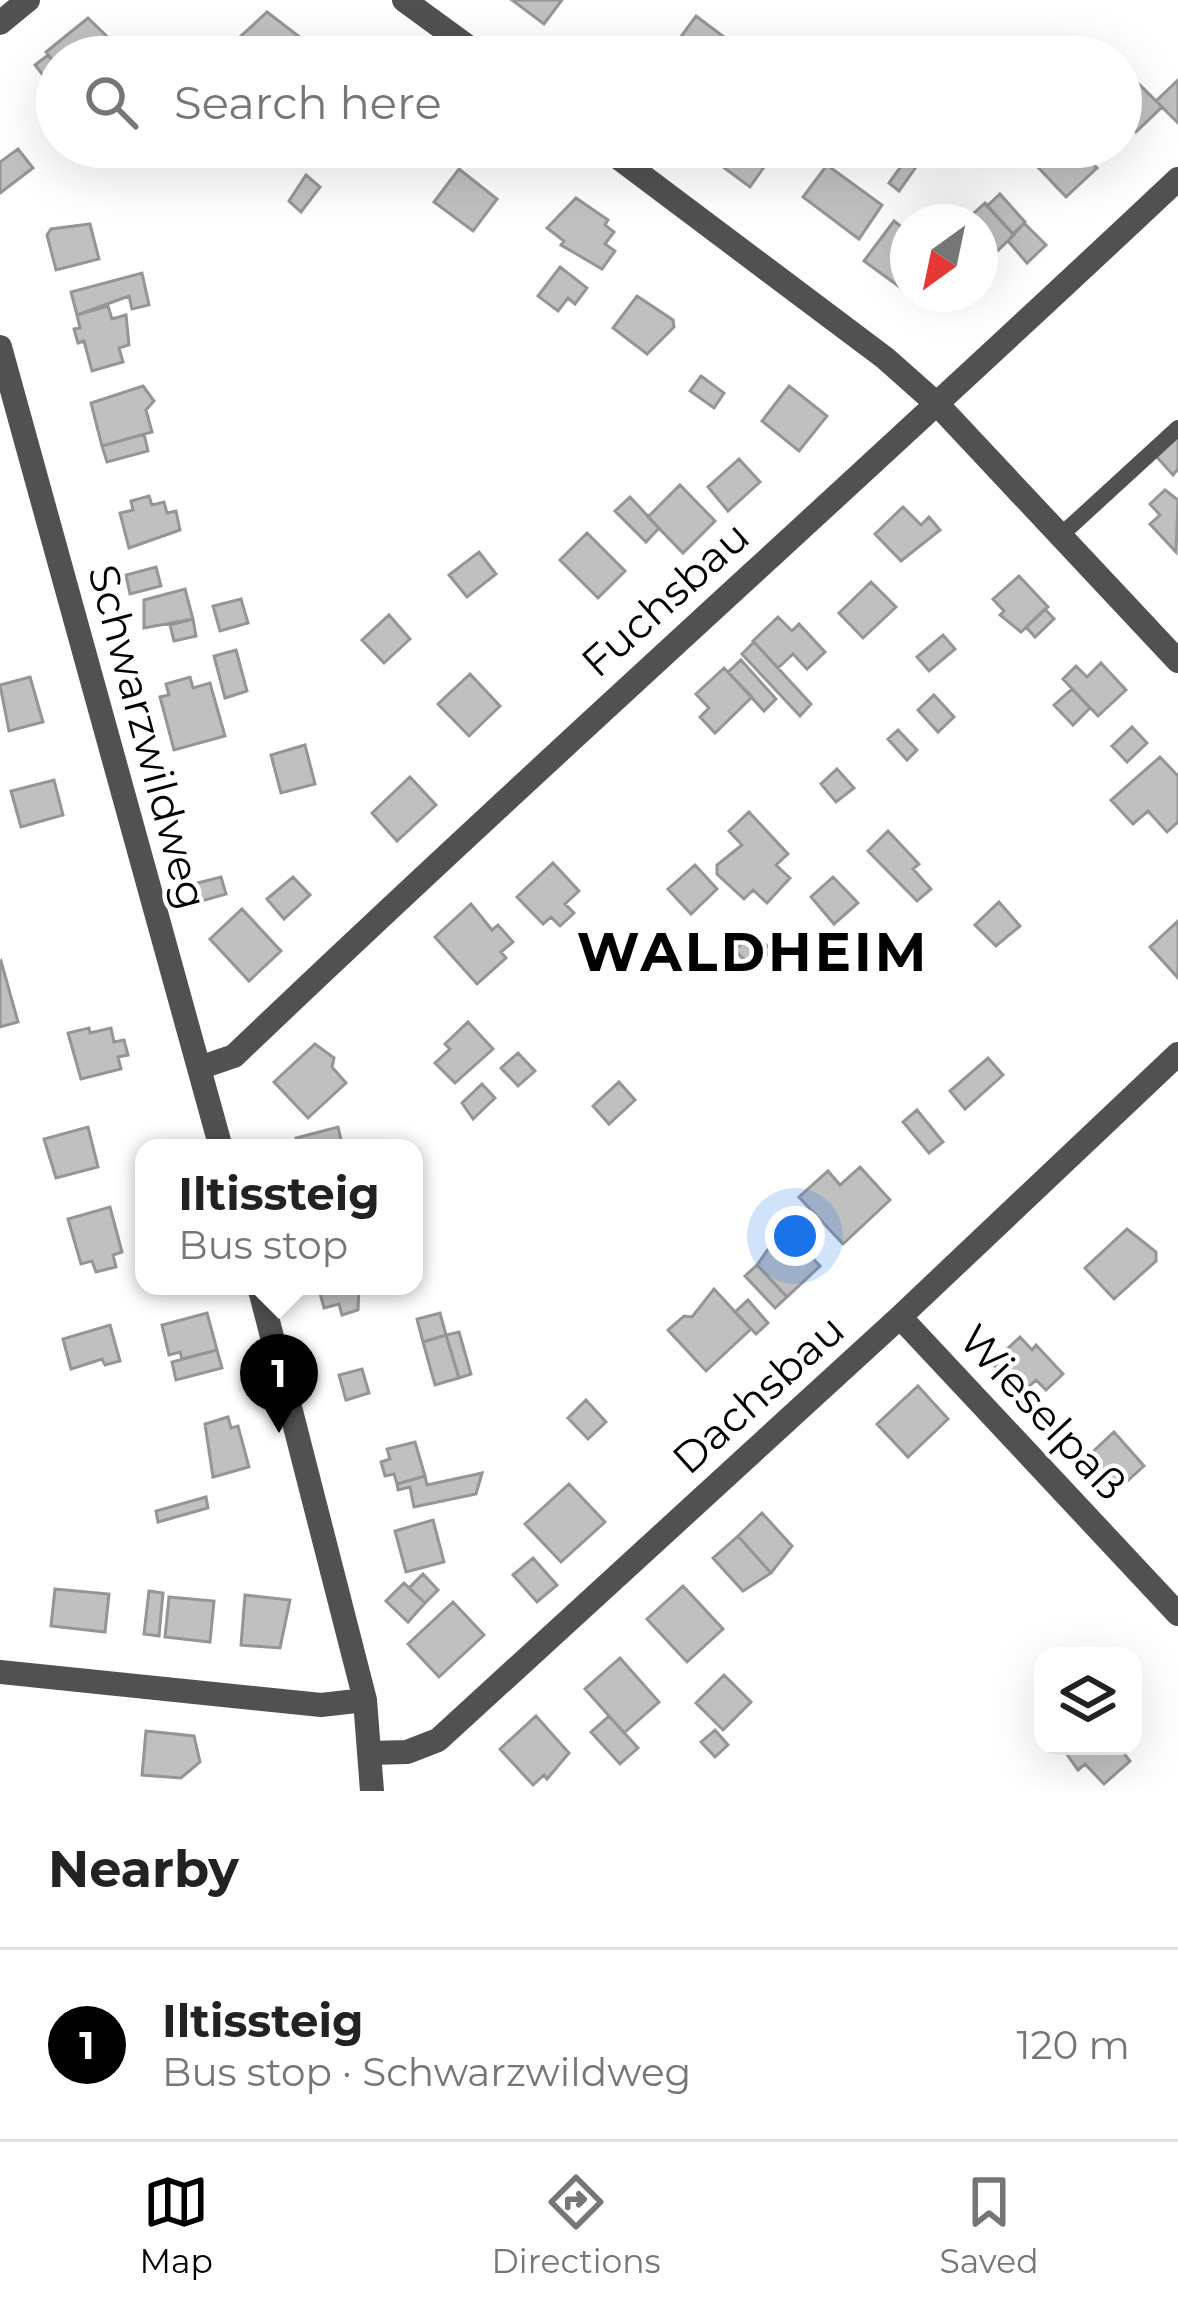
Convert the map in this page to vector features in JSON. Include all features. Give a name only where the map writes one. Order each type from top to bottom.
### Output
[{"type":"street","points":[[0,23],[28,0]]},
{"type":"street","points":[[404,0],[453,36]]},
{"type":"street","points":[[632,168],[885,358],[938,405],[1178,661]]},
{"type":"street","name":"Fuchsbau","points":[[199,1068],[234,1056],[530,773],[938,405],[1178,179]]},
{"type":"street","name":"Schwarzwildweg","points":[[0,347],[219,1139]]},
{"type":"street","name":"Dachsbau","points":[[371,1753],[406,1752],[438,1740],[900,1317],[1178,1054]]},
{"type":"street","points":[[261,1295],[365,1700],[372,1791]]},
{"type":"street","name":"Wieselpaß","points":[[900,1317],[1178,1614]]},
{"type":"street","points":[[0,1672],[321,1705],[365,1700]]},
{"type":"lane","points":[[1060,536],[1178,428]]},
{"type":"building","points":[[512,0],[562,0],[544,24]]},
{"type":"building","points":[[267,12],[298,36],[241,36]]},
{"type":"building","points":[[696,16],[723,36],[681,36]]},
{"type":"building","points":[[88,18],[107,36],[66,36]]},
{"type":"building","points":[[1178,80],[1178,123],[1156,101]]},
{"type":"building","points":[[1142,87],[1162,107],[1142,126]]},
{"type":"building","points":[[18,149],[33,168],[0,193],[0,162]]},
{"type":"building","points":[[724,168],[763,168],[750,187]]},
{"type":"building","points":[[825,168],[831,168],[882,205],[859,239],[803,197]]},
{"type":"building","points":[[900,168],[915,168],[899,191],[889,183]]},
{"type":"building","points":[[1039,168],[1097,168],[1066,197]]},
{"type":"building","points":[[459,169],[497,199],[473,231],[434,202]]},
{"type":"building","points":[[306,175],[320,187],[301,212],[289,201]]},
{"type":"building","points":[[1000,194],[1025,222],[1013,234],[998,218],[998,204],[989,204]]},
{"type":"building","points":[[576,198],[608,220],[605,225],[614,232],[605,244],[615,251],[602,269],[561,245],[564,241],[547,228]]},
{"type":"building","points":[[998,217],[1014,235],[998,250]]},
{"type":"building","points":[[1024,223],[1046,245],[1027,263],[1008,241]]},
{"type":"building","points":[[90,224],[99,259],[56,270],[47,235],[51,229]]},
{"type":"building","points":[[890,226],[890,280],[864,261]]},
{"type":"building","points":[[560,267],[587,288],[575,304],[568,298],[558,311],[538,296]]},
{"type":"building","points":[[142,273],[149,305],[132,309],[129,296],[77,315],[71,292]]},
{"type":"building","points":[[637,296],[673,320],[674,327],[647,354],[613,328]]},
{"type":"building","points":[[108,306],[112,319],[126,315],[129,345],[119,348],[123,362],[92,371],[84,341],[78,343],[74,329],[80,328],[77,315]]},
{"type":"building","points":[[701,376],[724,393],[714,408],[690,391]]},
{"type":"building","points":[[143,386],[154,401],[146,410],[152,432],[102,446],[91,403]]},
{"type":"building","points":[[789,386],[827,416],[799,451],[762,421]]},
{"type":"building","points":[[144,434],[148,451],[107,462],[102,446]]},
{"type":"building","points":[[1178,435],[1178,469],[1173,475],[1155,455]]},
{"type":"building","points":[[739,459],[760,482],[728,511],[708,487]]},
{"type":"building","points":[[680,485],[715,521],[683,553],[648,517]]},
{"type":"building","points":[[1165,490],[1178,500],[1176,552],[1150,524],[1160,515],[1150,504]]},
{"type":"building","points":[[149,496],[152,505],[164,502],[167,513],[176,511],[180,530],[129,548],[120,513],[133,510],[131,501]]},
{"type":"building","points":[[630,497],[659,528],[646,542],[615,511]]},
{"type":"building","points":[[903,507],[921,525],[929,517],[940,530],[901,561],[875,534]]},
{"type":"building","points":[[587,533],[625,571],[598,598],[560,560]]},
{"type":"building","points":[[479,552],[496,574],[467,597],[449,575]]},
{"type":"building","points":[[156,567],[161,586],[130,594],[126,575]]},
{"type":"building","points":[[1019,576],[1048,607],[1021,632],[1000,615],[1004,611],[993,599]]},
{"type":"building","points":[[871,582],[896,607],[863,638],[839,613]]},
{"type":"building","points":[[185,589],[193,619],[144,628],[144,600]]},
{"type":"building","points":[[241,599],[248,623],[220,631],[213,606]]},
{"type":"building","points":[[1045,609],[1054,619],[1035,637],[1026,627]]},
{"type":"building","points":[[389,615],[410,639],[384,663],[362,640]]},
{"type":"building","points":[[778,617],[792,631],[799,624],[825,652],[807,669],[793,654],[778,668],[753,641]]},
{"type":"building","points":[[193,619],[196,636],[174,641],[170,625]]},
{"type":"building","points":[[943,635],[955,649],[929,671],[917,657]]},
{"type":"building","points":[[754,642],[811,704],[800,716],[742,654]]},
{"type":"building","points":[[236,650],[247,691],[225,698],[214,656]]},
{"type":"building","points":[[741,660],[776,699],[764,711],[728,672]]},
{"type":"building","points":[[1101,663],[1126,690],[1098,716],[1063,679],[1076,666],[1087,677]]},
{"type":"building","points":[[724,668],[752,697],[715,733],[700,717],[709,708],[696,694]]},
{"type":"building","points":[[470,674],[500,706],[469,736],[438,704]]},
{"type":"building","points":[[30,677],[43,722],[9,731],[0,685]]},
{"type":"building","points":[[190,677],[193,688],[210,683],[225,736],[174,750],[160,697],[169,695],[166,684]]},
{"type":"building","points":[[1072,689],[1090,708],[1073,725],[1054,705]]},
{"type":"building","points":[[934,695],[954,717],[938,732],[918,710]]},
{"type":"building","points":[[1132,727],[1147,743],[1127,762],[1112,746]]},
{"type":"building","points":[[898,730],[917,750],[907,760],[888,739]]},
{"type":"building","points":[[305,745],[315,784],[281,793],[271,755]]},
{"type":"building","points":[[1160,757],[1178,776],[1178,822],[1167,832],[1148,811],[1133,824],[1111,800]]},
{"type":"building","points":[[837,769],[854,788],[836,802],[821,784]]},
{"type":"building","points":[[410,777],[436,805],[397,841],[372,813]]},
{"type":"building","points":[[54,780],[63,815],[21,827],[11,791]]},
{"type":"building","points":[[749,812],[788,854],[776,865],[790,878],[767,903],[753,890],[744,899],[717,874],[717,865],[742,845],[729,831]]},
{"type":"building","points":[[888,831],[919,864],[913,869],[931,889],[917,901],[868,851]]},
{"type":"building","points":[[553,863],[579,891],[565,904],[574,913],[560,926],[551,917],[543,924],[517,897]]},
{"type":"building","points":[[695,865],[717,889],[691,914],[668,889]]},
{"type":"building","points":[[221,877],[226,894],[202,901],[197,883]]},
{"type":"building","points":[[293,877],[310,895],[284,919],[267,899]]},
{"type":"building","points":[[833,877],[858,903],[834,924],[811,897]]},
{"type":"building","points":[[999,902],[1020,926],[996,946],[975,925]]},
{"type":"building","points":[[471,904],[492,930],[498,925],[513,942],[501,952],[506,958],[477,984],[435,937]]},
{"type":"building","points":[[242,909],[281,951],[249,981],[210,939]]},
{"type":"building","points":[[1178,921],[1178,978],[1150,947]]},
{"type":"building","points":[[754,933],[771,950],[752,969],[735,950]]},
{"type":"building","points":[[0,962],[18,1022],[0,1027]]},
{"type":"building","points":[[468,1022],[493,1049],[455,1083],[435,1063],[450,1049],[445,1044]]},
{"type":"building","points":[[89,1028],[90,1033],[111,1028],[114,1042],[124,1040],[128,1055],[118,1057],[121,1069],[81,1079],[68,1033]]},
{"type":"building","points":[[315,1044],[334,1058],[332,1067],[346,1083],[308,1118],[274,1082]]},
{"type":"building","points":[[518,1053],[535,1071],[518,1086],[501,1068]]},
{"type":"building","points":[[988,1058],[1003,1075],[965,1109],[950,1091]]},
{"type":"building","points":[[619,1082],[635,1100],[609,1124],[593,1106]]},
{"type":"building","points":[[482,1084],[495,1098],[473,1119],[462,1103]]},
{"type":"building","points":[[917,1110],[943,1142],[929,1153],[903,1122]]},
{"type":"building","points":[[88,1127],[98,1167],[56,1178],[44,1139]]},
{"type":"building","points":[[338,1127],[341,1139],[296,1139]]},
{"type":"building","points":[[860,1167],[890,1200],[843,1244],[799,1197],[828,1171],[840,1185]]},
{"type":"building","points":[[110,1207],[122,1252],[113,1255],[116,1267],[96,1272],[92,1261],[81,1264],[68,1219]]},
{"type":"building","points":[[1127,1229],[1156,1252],[1156,1261],[1114,1299],[1085,1268]]},
{"type":"building","points":[[790,1234],[820,1266],[787,1297],[757,1265],[776,1238],[780,1243]]},
{"type":"building","points":[[757,1265],[787,1297],[775,1308],[745,1276]]},
{"type":"building","points":[[714,1289],[751,1329],[706,1371],[668,1330],[684,1316],[692,1317]]},
{"type":"building","points":[[320,1295],[359,1295],[358,1310],[342,1315],[339,1304],[324,1308]]},
{"type":"building","points":[[748,1300],[768,1323],[756,1334],[735,1312]]},
{"type":"building","points":[[207,1313],[217,1350],[182,1359],[180,1352],[169,1355],[162,1325]]},
{"type":"building","points":[[440,1313],[446,1335],[423,1342],[417,1319]]},
{"type":"building","points":[[110,1325],[120,1361],[105,1365],[102,1359],[71,1369],[63,1339]]},
{"type":"building","points":[[459,1332],[471,1374],[459,1378],[446,1335]]},
{"type":"building","points":[[446,1335],[459,1378],[435,1385],[423,1342]]},
{"type":"building","points":[[1020,1337],[1032,1350],[1036,1345],[1063,1374],[1046,1390],[1036,1380],[1021,1394],[992,1363]]},
{"type":"building","points":[[217,1350],[222,1368],[176,1380],[172,1362]]},
{"type":"building","points":[[362,1369],[369,1393],[346,1400],[339,1375]]},
{"type":"building","points":[[918,1386],[948,1419],[908,1457],[877,1424]]},
{"type":"building","points":[[586,1400],[606,1422],[588,1439],[568,1418]]},
{"type":"building","points":[[228,1417],[231,1428],[238,1426],[249,1467],[213,1477],[205,1424]]},
{"type":"building","points":[[1114,1432],[1144,1466],[1114,1493],[1084,1460]]},
{"type":"building","points":[[415,1442],[425,1476],[397,1484],[394,1474],[385,1476],[381,1462],[390,1459],[387,1449]]},
{"type":"building","points":[[482,1473],[476,1494],[414,1507],[410,1487],[398,1490],[397,1484],[425,1476],[427,1485]]},
{"type":"building","points":[[569,1484],[605,1522],[561,1562],[525,1524]]},
{"type":"building","points":[[206,1497],[208,1508],[158,1522],[156,1511]]},
{"type":"building","points":[[762,1513],[792,1546],[771,1573],[738,1536]]},
{"type":"building","points":[[433,1520],[444,1562],[406,1572],[395,1531]]},
{"type":"building","points":[[738,1536],[771,1573],[743,1591],[713,1558]]},
{"type":"building","points":[[533,1558],[557,1585],[537,1602],[513,1575]]},
{"type":"building","points":[[423,1574],[438,1590],[425,1603],[409,1588]]},
{"type":"building","points":[[404,1583],[425,1603],[408,1622],[386,1601]]},
{"type":"building","points":[[683,1586],[723,1629],[687,1662],[647,1619]]},
{"type":"building","points":[[55,1589],[109,1594],[105,1632],[51,1626]]},
{"type":"building","points":[[149,1591],[163,1593],[159,1636],[144,1634]]},
{"type":"building","points":[[245,1595],[290,1600],[280,1648],[241,1645]]},
{"type":"building","points":[[169,1597],[214,1601],[210,1642],[165,1637]]},
{"type":"building","points":[[453,1602],[484,1635],[439,1677],[408,1644]]},
{"type":"building","points":[[620,1658],[659,1702],[624,1733],[585,1689]]},
{"type":"building","points":[[724,1675],[751,1702],[723,1730],[696,1703]]},
{"type":"building","points":[[536,1716],[569,1753],[547,1779],[544,1775],[533,1785],[500,1749]]},
{"type":"building","points":[[609,1716],[638,1748],[620,1764],[591,1732]]},
{"type":"building","points":[[715,1730],[728,1745],[715,1757],[701,1742]]},
{"type":"building","points":[[146,1731],[194,1736],[200,1762],[181,1778],[142,1775]]},
{"type":"building","points":[[1067,1755],[1125,1755],[1130,1761],[1104,1784],[1085,1764],[1078,1770]]},
{"type":"place","name":"Iltissteig","points":[[279,1433]]},
{"type":"district","name":"WALDHEIM","points":[[753,952]]}]
